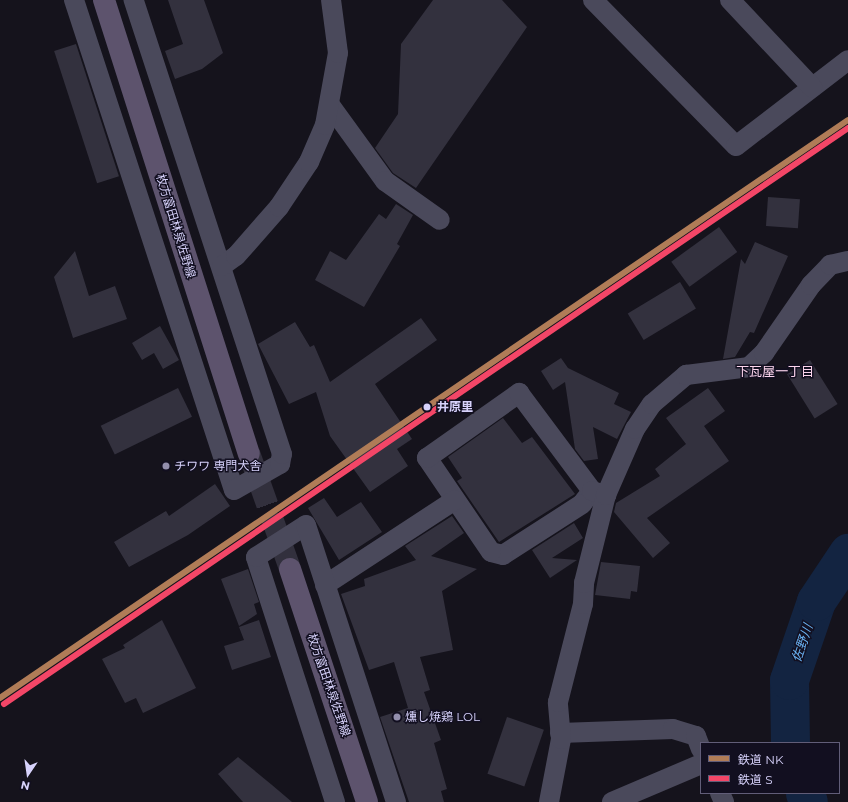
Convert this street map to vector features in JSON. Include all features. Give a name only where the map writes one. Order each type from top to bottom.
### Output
[{"type":"main road","name":"枚方富田林泉佐野線","points":[[104,0],[249,453]]},
{"type":"main road","name":"枚方富田林泉佐野線","points":[[290,569],[367,802]]},
{"type":"street","points":[[74,0],[234,490],[280,464],[282,454],[222,266],[134,0]]},
{"type":"street","points":[[222,266],[236,256],[284,200],[309,162],[330,104],[338,53],[331,0]]},
{"type":"street","points":[[593,0],[736,146],[848,60]]},
{"type":"street","points":[[730,0],[812,87]]},
{"type":"street","points":[[330,104],[385,181],[440,220]]},
{"type":"street","points":[[549,802],[560,733],[558,702],[599,493],[635,429],[652,404],[686,375],[749,367],[764,353],[811,285],[830,265],[848,261]]},
{"type":"street","points":[[519,393],[599,493],[503,555],[491,552],[427,458],[519,393]]},
{"type":"street","points":[[325,585],[455,500]]},
{"type":"street","points":[[335,802],[256,557],[306,525],[396,802]]},
{"type":"street","points":[[560,733],[673,729],[696,736],[700,746]]},
{"type":"street","points":[[612,802],[700,764]]},
{"type":"building","points":[[168,0],[204,0],[223,53],[202,69],[175,79],[165,51],[183,44]]},
{"type":"building","points":[[433,0],[502,0],[527,27],[416,188],[393,173],[375,148],[398,114],[401,44]]},
{"type":"building","points":[[76,44],[119,176],[97,183],[54,51]]},
{"type":"building","points":[[768,197],[800,199],[798,228],[766,226]]},
{"type":"building","points":[[396,204],[413,215],[397,244],[400,246],[364,307],[315,280],[330,251],[346,260],[379,214],[386,219]]},
{"type":"building","points":[[719,227],[737,252],[689,287],[671,262]]},
{"type":"building","points":[[755,242],[788,256],[754,333],[750,332],[735,357],[723,359],[741,259],[745,264]]},
{"type":"building","points":[[75,251],[89,296],[115,286],[127,319],[73,338],[54,277]]},
{"type":"building","points":[[680,282],[696,309],[644,340],[628,313]]},
{"type":"building","points":[[421,318],[437,340],[375,384],[412,439],[397,449],[408,466],[370,492],[330,436],[316,392],[289,404],[258,344],[295,322],[310,347],[314,345],[330,382]]},
{"type":"building","points":[[160,326],[179,360],[163,369],[154,353],[142,360],[132,343]]},
{"type":"building","points":[[561,358],[568,368],[619,393],[614,404],[631,412],[617,439],[593,427],[598,459],[584,461],[575,449],[565,382],[553,390],[541,371]]},
{"type":"building","points":[[810,360],[838,404],[815,418],[787,374]]},
{"type":"building","points":[[178,388],[192,417],[115,454],[101,426]]},
{"type":"building","points":[[708,388],[725,411],[704,426],[729,461],[647,518],[670,543],[653,558],[614,512],[616,503],[660,476],[655,469],[686,444],[666,418]]},
{"type":"building","points":[[503,418],[522,443],[532,437],[575,494],[499,542],[457,481],[462,478],[448,457]]},
{"type":"building","points":[[215,484],[230,506],[188,535],[129,567],[114,542],[166,511],[169,516]]},
{"type":"building","points":[[324,498],[337,517],[361,502],[382,532],[339,560],[308,508]]},
{"type":"building","points":[[452,516],[464,533],[431,556],[477,569],[442,591],[453,650],[420,657],[430,690],[424,692],[441,740],[434,743],[447,789],[441,791],[444,802],[409,802],[380,717],[408,708],[394,662],[369,670],[341,594],[365,586],[364,579],[416,560],[405,546]]},
{"type":"building","points":[[574,523],[583,538],[552,558],[577,560],[550,578],[532,550]]},
{"type":"building","points":[[601,562],[640,566],[637,592],[631,591],[630,599],[595,595]]},
{"type":"building","points":[[248,569],[259,602],[254,604],[257,614],[239,626],[221,579]]},
{"type":"building","points":[[162,620],[196,688],[143,713],[136,698],[125,703],[102,659],[125,648],[123,645]]},
{"type":"building","points":[[259,620],[271,657],[232,670],[224,646],[244,640],[239,627]]},
{"type":"building","points":[[507,717],[544,730],[524,786],[487,774]]},
{"type":"building","points":[[238,757],[292,802],[243,802],[218,774]]},
{"type":"waterway","name":"佐野川","points":[[790,742],[789,680],[816,601],[848,553]]},
{"type":"waterway","name":"佐野川","points":[[805,794],[808,802]]},
{"type":"tunnel","points":[[249,453],[290,569]]},
{"type":"rail line","name":"NK","points":[[0,698],[848,120]]},
{"type":"rail line","name":"S","points":[[4,704],[848,128]]},
{"type":"place","name":"井原里","points":[[427,407]]},
{"type":"place","name":"チワワ 専門犬舎","points":[[166,466]]},
{"type":"place","name":"燻し焼鶏 LOL","points":[[397,717]]},
{"type":"district","name":"下瓦屋一丁目","points":[[775,371]]}]
